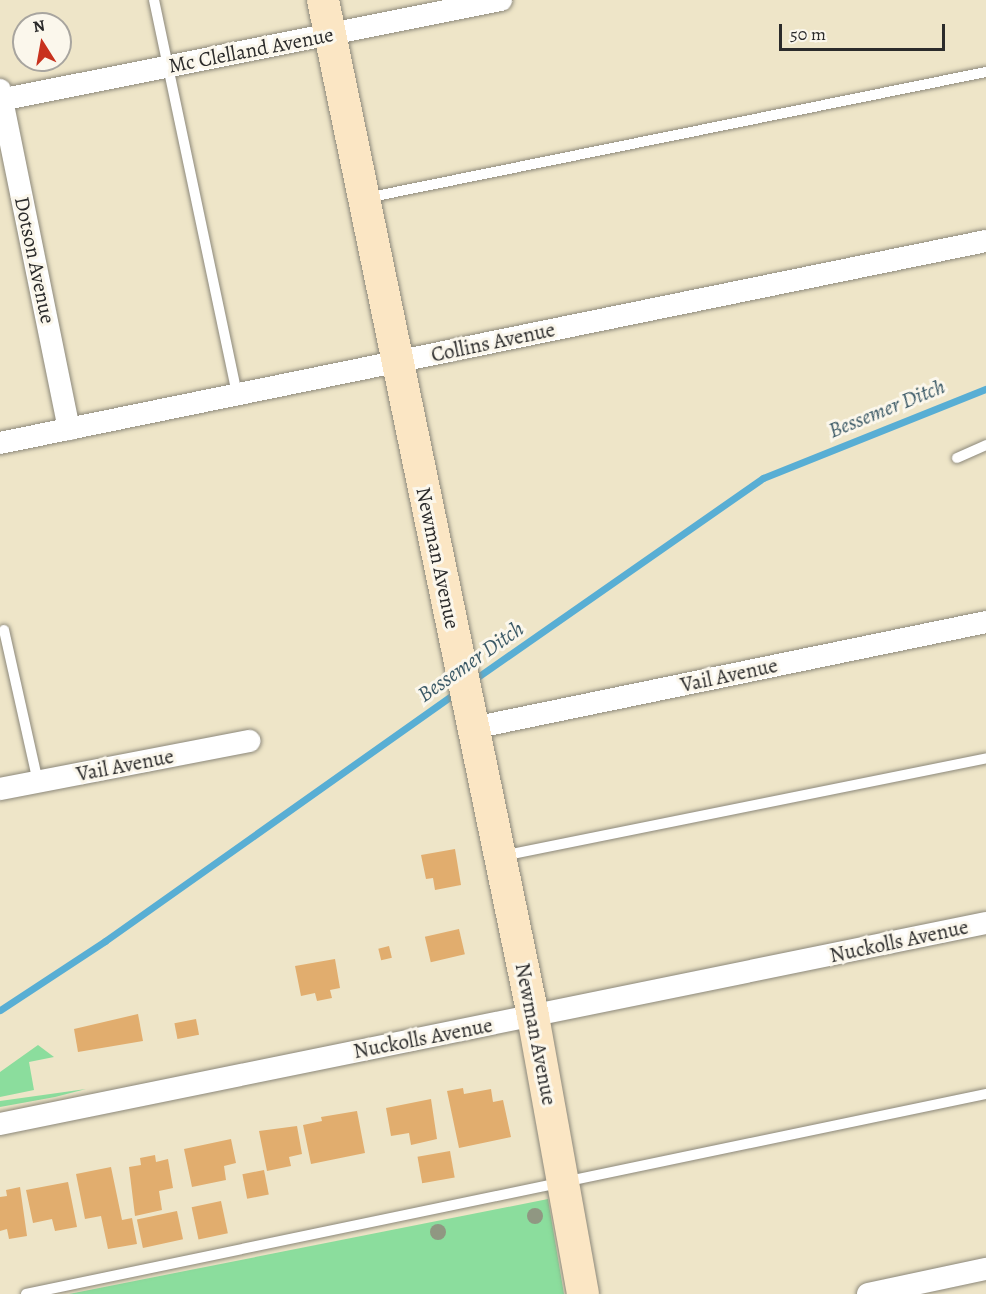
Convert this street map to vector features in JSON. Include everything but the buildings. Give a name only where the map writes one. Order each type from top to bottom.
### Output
[{"type":"street","name":"Newman Avenue","points":[[323,0],[565,1180],[583,1294]]},
{"type":"street","name":"Mc Clelland Avenue","points":[[1,97],[501,0]]},
{"type":"street","name":"Dotson Avenue","points":[[1,97],[69,429]]},
{"type":"street","name":"Collins Avenue","points":[[0,442],[986,241]]},
{"type":"street","name":"Vail Avenue","points":[[473,728],[986,621]]},
{"type":"street","name":"Vail Avenue","points":[[0,789],[249,741]]},
{"type":"street","name":"Nuckolls Avenue","points":[[0,1124],[986,923]]},
{"type":"street","points":[[868,1294],[986,1269]]},
{"type":"lane","points":[[154,0],[237,395]]},
{"type":"lane","points":[[363,198],[986,72]]},
{"type":"lane","points":[[957,458],[986,445]]},
{"type":"lane","points":[[4,630],[38,782]]},
{"type":"lane","points":[[499,857],[986,758]]},
{"type":"lane","points":[[26,1294],[986,1094]]},
{"type":"green space","points":[[38,1045],[54,1057],[29,1062],[34,1090],[0,1097],[0,1072]]},
{"type":"green space","points":[[86,1089],[55,1097],[0,1107],[0,1101]]},
{"type":"green space","points":[[548,1199],[564,1294],[69,1294]]},
{"type":"waterway","name":"Bessemer Ditch","points":[[472,681],[763,478],[986,389]]},
{"type":"waterway","name":"Bessemer Ditch","points":[[0,1010],[105,941],[458,691]]}]
